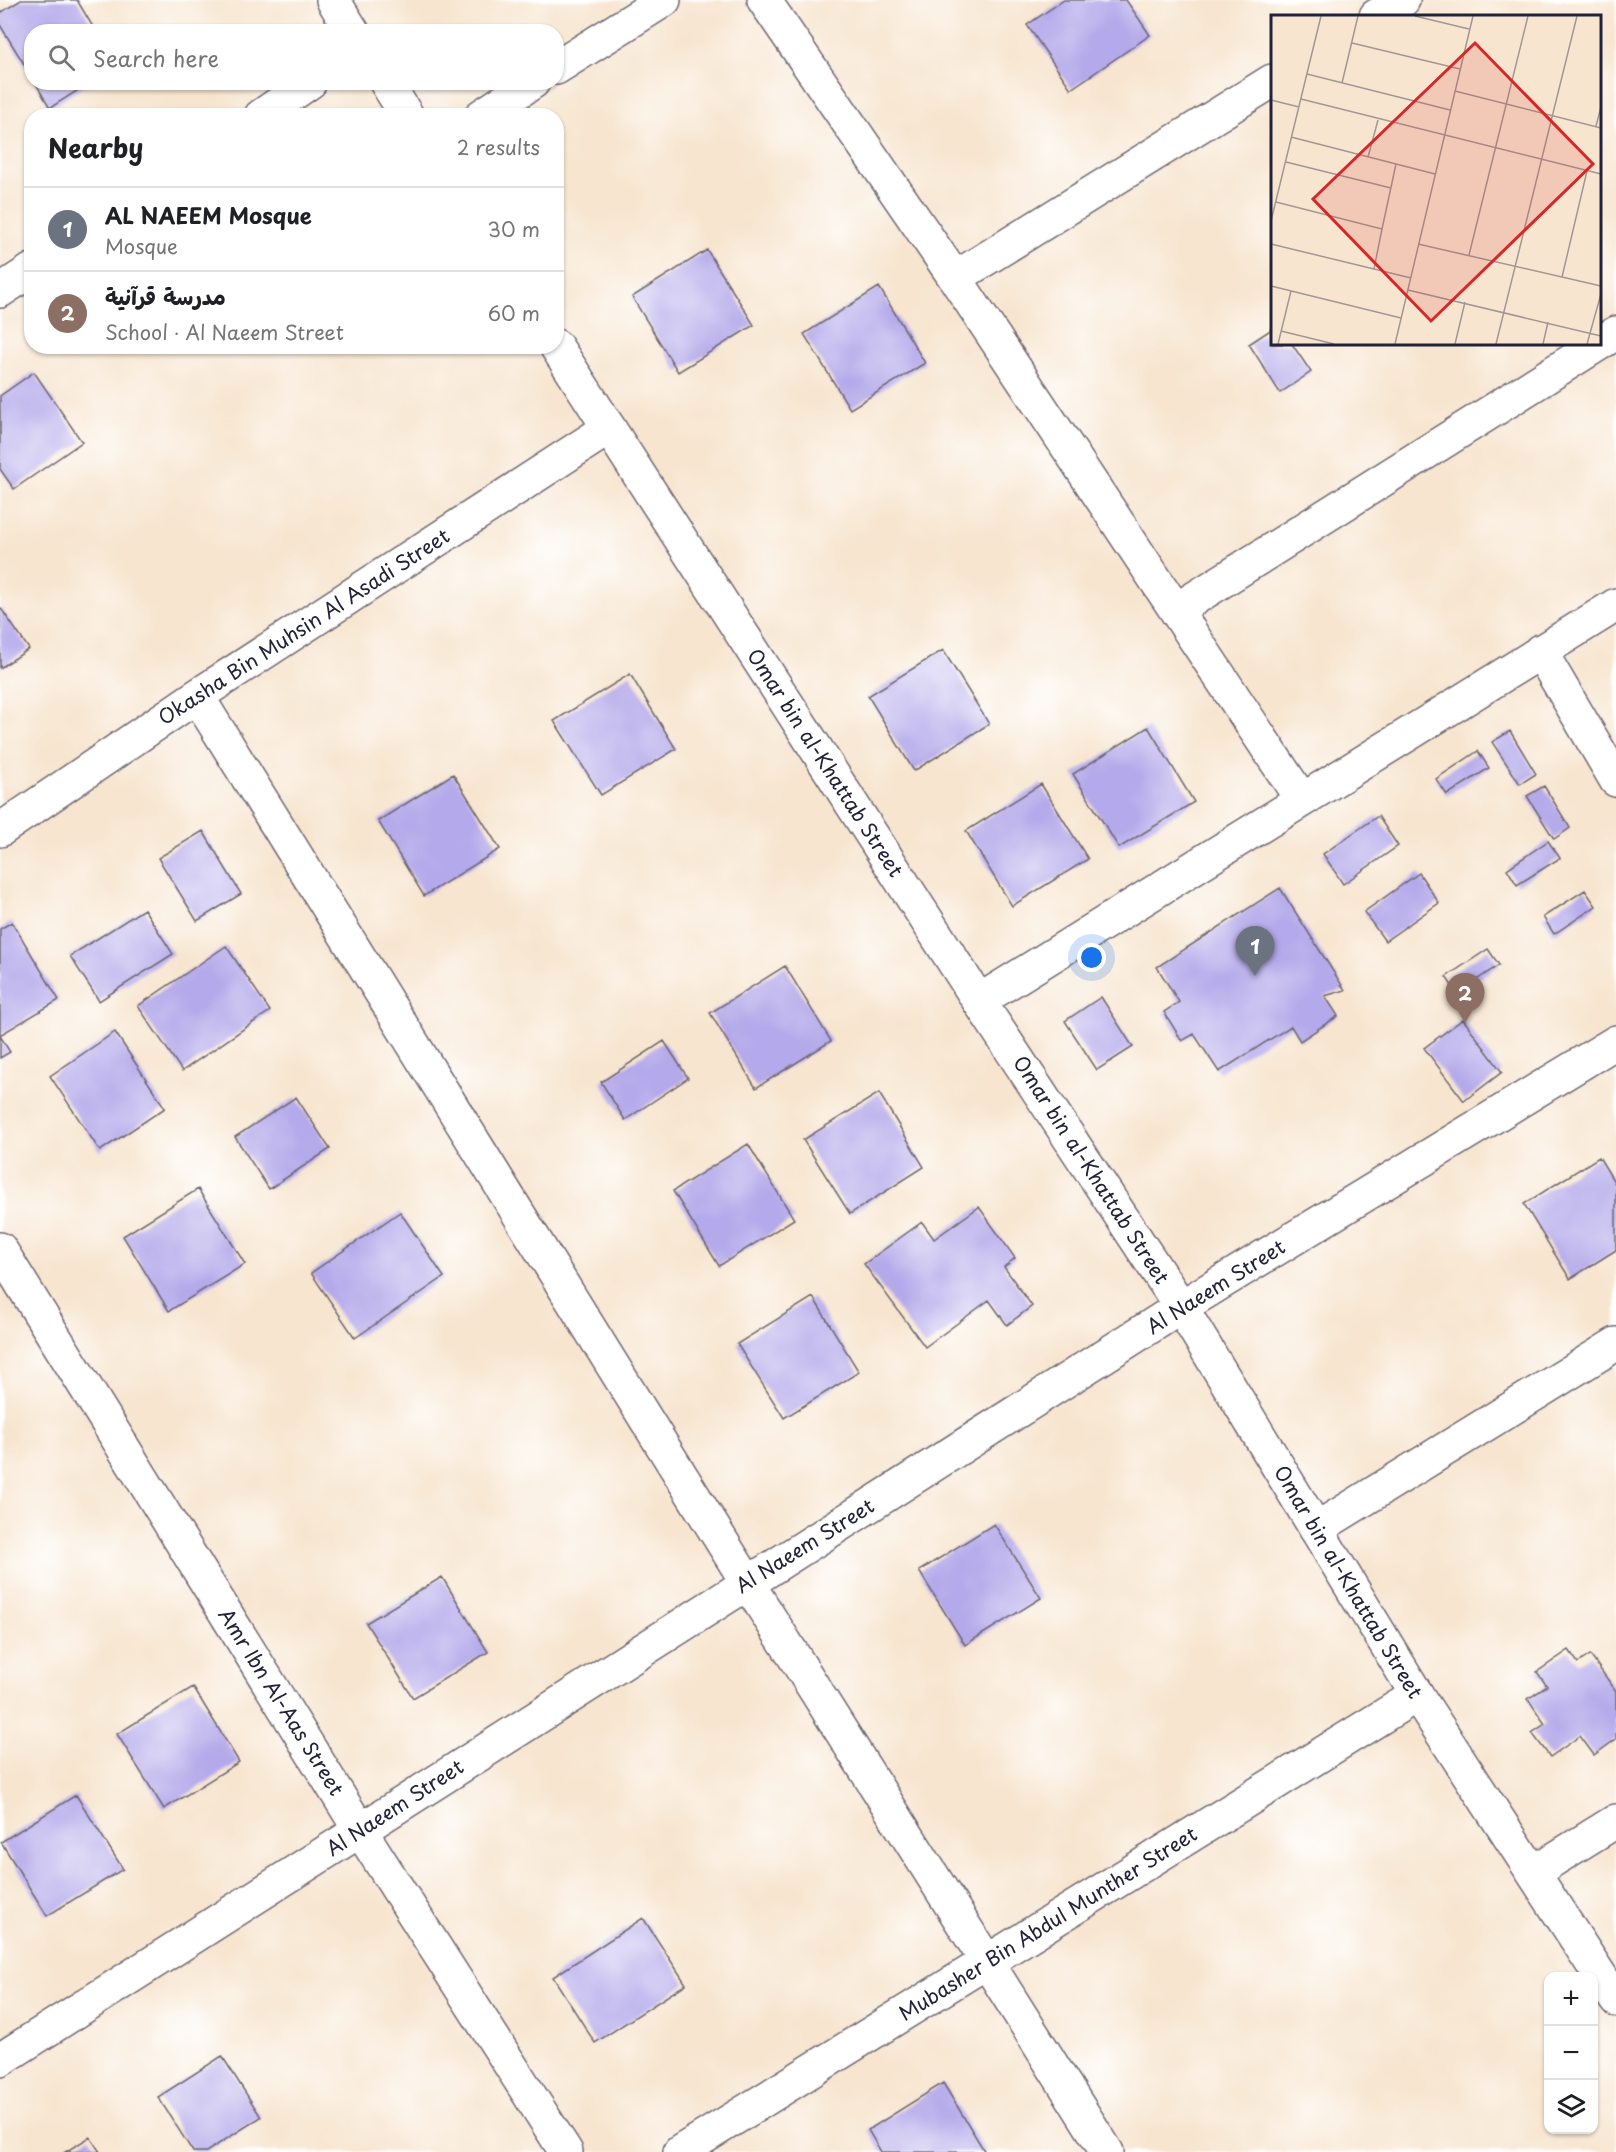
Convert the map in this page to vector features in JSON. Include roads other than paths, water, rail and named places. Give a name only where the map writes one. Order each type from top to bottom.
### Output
[{"type":"street","points":[[333,0],[348,24]]},
{"type":"street","points":[[564,63],[664,0]]},
{"type":"street","points":[[764,0],[955,278],[1302,800]]},
{"type":"street","points":[[1378,15],[1403,0]]},
{"type":"street","points":[[955,278],[1271,82]]},
{"type":"street","points":[[273,108],[298,90]]},
{"type":"street","points":[[391,90],[402,108]]},
{"type":"street","points":[[493,108],[521,90]]},
{"type":"street","points":[[0,291],[24,275]]},
{"type":"street","points":[[1601,342],[1616,333]]},
{"type":"street","points":[[1176,610],[1597,345]]},
{"type":"street","name":"Omar bin al-Khattab Street","points":[[561,354],[979,1001],[1181,1307],[1417,1695],[1616,2000]]},
{"type":"street","name":"Okasha Bin Muhsin Al Asadi Street","points":[[0,830],[197,696],[609,428]]},
{"type":"street","points":[[979,1001],[1616,605]]},
{"type":"street","points":[[1540,651],[1616,780]]},
{"type":"street","points":[[197,696],[747,1582],[1107,2152]]},
{"type":"street","name":"Al Naeem Street","points":[[0,2060],[1181,1307],[1616,1042]]},
{"type":"street","name":"Amr Ibn Al-Aas Street","points":[[0,1249],[360,1830],[566,2152]]},
{"type":"street","points":[[1316,1529],[1616,1344]]},
{"type":"street","name":"Mubasher Bin Abdul Munther Street","points":[[680,2152],[1417,1695]]},
{"type":"street","points":[[1534,1872],[1616,1821]]},
{"type":"place","name":"AL NAEEM Mosque","points":[[1255,976]]},
{"type":"place","name":"مدرسة قرآنية","points":[[1465,1023]]}]
